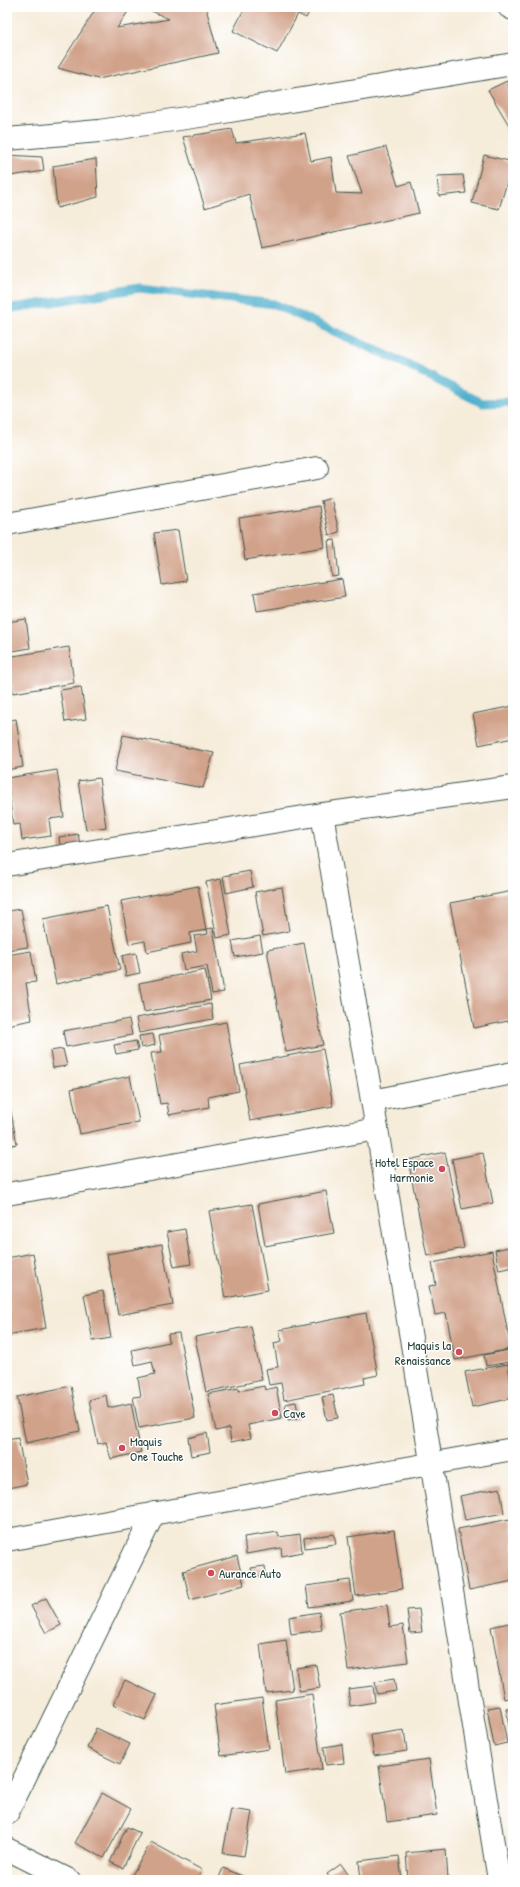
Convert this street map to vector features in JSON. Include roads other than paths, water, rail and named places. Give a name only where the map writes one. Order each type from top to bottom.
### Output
[{"type":"street","points":[[509,7],[513,9]]},
{"type":"street","points":[[7,139],[99,131],[513,64]]},
{"type":"street","points":[[7,524],[317,468]]},
{"type":"street","points":[[7,865],[322,814],[513,787]]},
{"type":"street","points":[[322,814],[377,1129],[499,1880]]},
{"type":"street","points":[[372,1101],[513,1073]]},
{"type":"street","points":[[7,1194],[377,1129]]},
{"type":"street","points":[[7,1540],[513,1448]]},
{"type":"street","points":[[7,1814],[154,1513]]},
{"type":"street","points":[[7,1849],[69,1880]]},
{"type":"waterway","points":[[7,309],[140,288],[274,304],[406,364],[482,403],[513,402]]},
{"type":"place","name":"Hotel Espace Harmonie","points":[[442,1169]]},
{"type":"place","name":"Maquis la Renaissance","points":[[459,1352]]},
{"type":"place","name":"Cave","points":[[275,1413]]},
{"type":"place","name":"Maquis One Touche","points":[[122,1448]]},
{"type":"place","name":"Aurance Auto","points":[[211,1573]]}]
